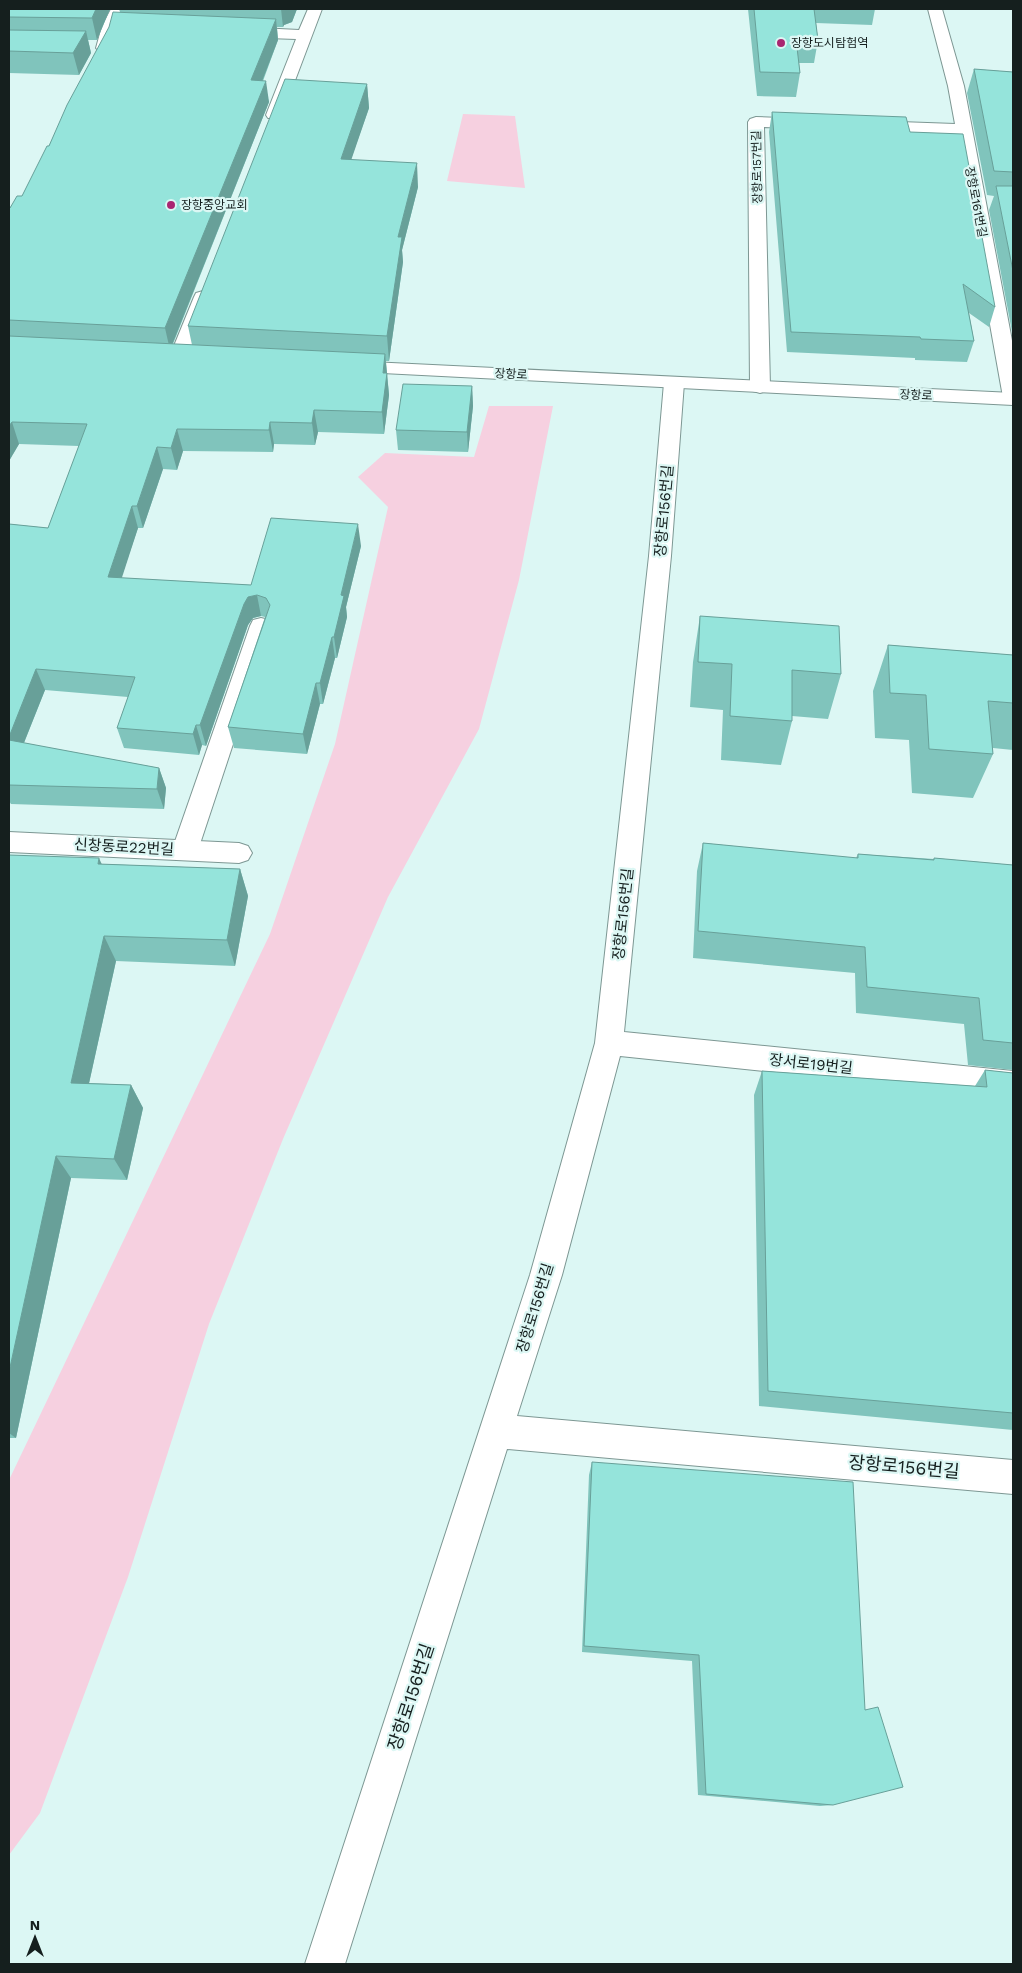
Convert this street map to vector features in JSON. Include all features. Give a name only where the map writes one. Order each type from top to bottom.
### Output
[{"type":"street","points":[[95,64],[104,47],[110,26],[118,9]]},
{"type":"street","points":[[267,132],[315,9]]},
{"type":"street","name":"장항로161번길","points":[[934,9],[956,86],[962,129],[1013,398]]},
{"type":"street","points":[[110,26],[129,27]]},
{"type":"street","points":[[231,32],[306,35]]},
{"type":"street","points":[[85,47],[104,47]]},
{"type":"street","points":[[956,86],[975,87]]},
{"type":"street","name":"장항로157번길","points":[[760,387],[756,122],[825,124]]},
{"type":"street","points":[[854,125],[962,129]]},
{"type":"street","points":[[976,202],[995,203]]},
{"type":"street","points":[[199,359],[170,358],[208,286]]},
{"type":"street","name":"장항로","points":[[336,366],[1013,398]]},
{"type":"street","name":"장항로156번길","points":[[325,1964],[546,1275],[609,1043],[660,556],[674,383]]},
{"type":"street","points":[[185,850],[261,626]]},
{"type":"street","name":"신창동로22번길","points":[[9,842],[239,853]]},
{"type":"street","name":"장서로19번길","points":[[609,1043],[1013,1084]]},
{"type":"street","name":"장항로156번길","points":[[496,1431],[1013,1477]]},
{"type":"shaded area","points":[[463,114],[515,116],[525,188],[447,181]]},
{"type":"shaded area","points":[[489,406],[553,406],[519,580],[479,729],[388,897],[283,1139],[209,1324],[128,1577],[40,1813],[9,1855],[9,1480],[270,934],[335,744],[388,507],[358,477],[385,453],[474,457]]},
{"type":"building","points":[[9,9],[96,9],[92,18],[9,17]]},
{"type":"building","name":"장항도시탐험역","points":[[754,9],[814,9],[818,40],[796,39],[800,73],[760,72]]},
{"type":"building","points":[[113,12],[276,19],[251,80],[266,81],[165,328],[9,320],[9,208],[17,196],[22,196],[47,146],[49,146],[67,105],[109,27]]},
{"type":"building","points":[[9,30],[86,31],[73,53],[9,51]]},
{"type":"building","points":[[974,69],[1013,72],[1013,172],[994,171]]},
{"type":"building","points":[[285,79],[367,84],[341,159],[417,163],[398,237],[402,237],[387,336],[188,326]]},
{"type":"building","points":[[772,112],[906,117],[910,132],[963,134],[995,307],[963,284],[974,341],[791,332]]},
{"type":"building","points":[[996,186],[1013,186],[1013,271]]},
{"type":"building","points":[[9,336],[385,354],[383,373],[387,373],[382,412],[314,410],[312,423],[270,422],[269,430],[177,429],[171,448],[157,447],[137,506],[132,506],[108,577],[251,585],[271,518],[358,524],[341,595],[344,596],[334,637],[332,637],[320,683],[316,683],[303,734],[228,727],[270,605],[266,598],[257,595],[248,597],[244,604],[200,725],[196,725],[193,734],[117,728],[135,677],[36,669],[9,737],[9,524],[48,528],[87,424],[12,422],[9,426]]},
{"type":"building","points":[[403,384],[472,386],[467,432],[396,430]]},
{"type":"building","points":[[700,616],[839,626],[841,674],[792,670],[792,721],[730,716],[732,664],[698,662]]},
{"type":"building","points":[[888,645],[1013,655],[1013,703],[988,701],[993,754],[929,749],[926,695],[890,693]]},
{"type":"building","points":[[9,740],[159,768],[157,789],[9,785]]},
{"type":"building","points":[[703,843],[858,858],[858,854],[1013,865],[1013,1043],[983,1040],[979,998],[867,987],[865,947],[698,931]]},
{"type":"building","points":[[9,855],[99,858],[98,864],[240,869],[227,940],[104,936],[71,1083],[131,1085],[114,1159],[56,1156],[9,1372]]},
{"type":"building","points":[[985,1070],[1013,1073],[1013,1413],[768,1391],[762,1071],[987,1087]]},
{"type":"building","points":[[592,1462],[853,1482],[865,1710],[878,1707],[903,1787],[833,1805],[706,1794],[699,1655],[584,1646]]},
{"type":"place","name":"장항도시탐험역","points":[[781,43]]},
{"type":"place","name":"장항중앙교회","points":[[171,205]]}]
